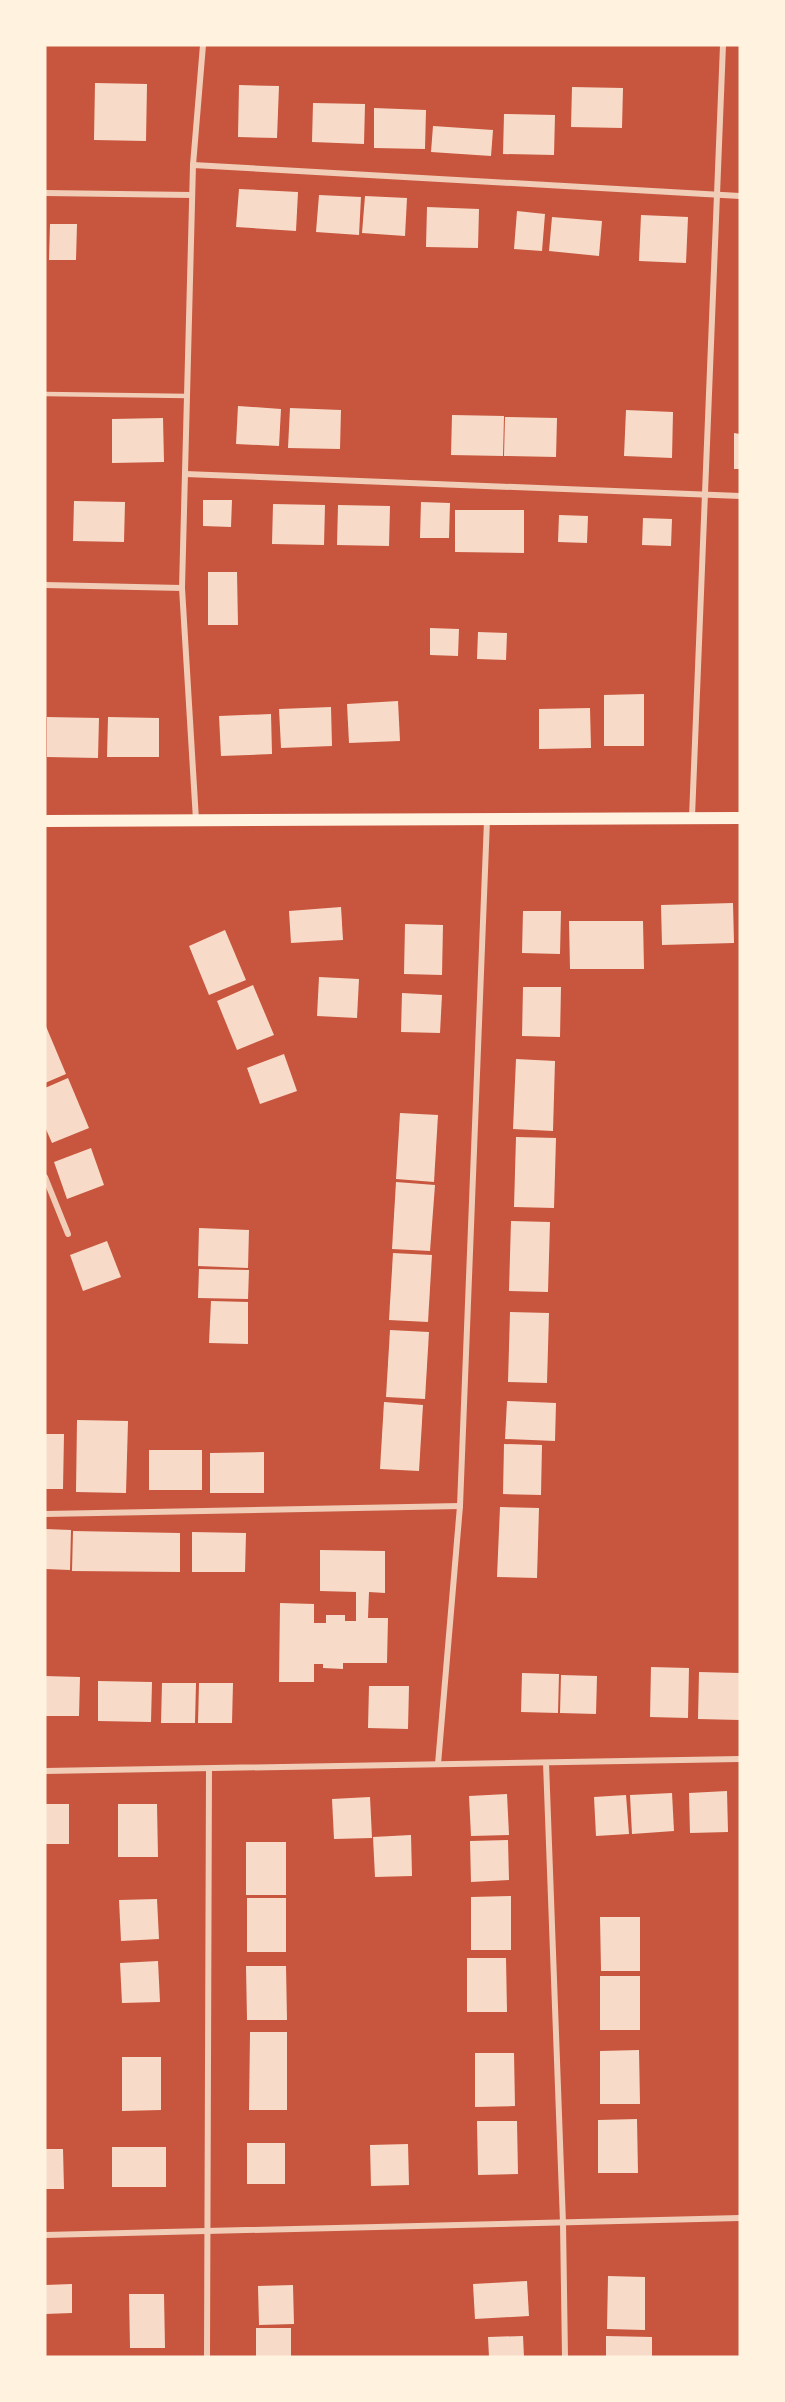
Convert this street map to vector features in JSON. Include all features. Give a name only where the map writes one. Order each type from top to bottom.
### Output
[{"type":"main road","points":[[45,821],[740,818]]},
{"type":"street","points":[[196,820],[182,588],[193,165],[203,45]]},
{"type":"street","points":[[692,817],[723,45]]},
{"type":"street","points":[[193,165],[740,196]]},
{"type":"street","points":[[45,193],[192,195]]},
{"type":"street","points":[[185,474],[740,496]]},
{"type":"street","points":[[45,585],[182,588]]},
{"type":"street","points":[[438,1764],[460,1506],[487,820]]},
{"type":"street","points":[[45,1177],[68,1234]]},
{"type":"street","points":[[45,1514],[460,1506]]},
{"type":"street","points":[[45,1771],[740,1759]]},
{"type":"street","points":[[546,1763],[563,2223],[565,2357]]},
{"type":"street","points":[[207,2357],[209,1769]]},
{"type":"street","points":[[45,2235],[740,2218]]},
{"type":"lane","points":[[45,394],[187,396]]},
{"type":"building","points":[[95,83],[147,84],[146,141],[94,140]]},
{"type":"building","points":[[239,85],[279,86],[277,138],[238,137]]},
{"type":"building","points":[[572,87],[623,88],[622,128],[571,127]]},
{"type":"building","points":[[313,103],[365,104],[364,144],[312,142]]},
{"type":"building","points":[[374,108],[426,110],[425,149],[374,148]]},
{"type":"building","points":[[504,114],[555,115],[554,155],[503,154]]},
{"type":"building","points":[[433,126],[493,130],[491,156],[431,152]]},
{"type":"building","points":[[239,189],[298,192],[296,231],[236,227]]},
{"type":"building","points":[[319,195],[361,197],[359,235],[316,232]]},
{"type":"building","points":[[365,196],[407,198],[405,236],[362,233]]},
{"type":"building","points":[[427,207],[479,209],[478,248],[426,247]]},
{"type":"building","points":[[517,211],[545,214],[542,251],[514,249]]},
{"type":"building","points":[[641,215],[688,217],[686,263],[639,261]]},
{"type":"building","points":[[552,217],[602,221],[599,256],[549,251]]},
{"type":"building","points":[[50,224],[77,224],[76,260],[49,260]]},
{"type":"building","points":[[238,406],[281,409],[279,446],[236,444]]},
{"type":"building","points":[[290,408],[341,410],[340,449],[288,448]]},
{"type":"building","points":[[626,410],[673,412],[672,458],[624,456]]},
{"type":"building","points":[[452,415],[504,416],[503,456],[451,455]]},
{"type":"building","points":[[505,417],[557,418],[556,457],[504,456]]},
{"type":"building","points":[[163,418],[164,462],[112,463],[112,419]]},
{"type":"building","points":[[734,433],[740,434],[740,469],[734,469]]},
{"type":"building","points":[[203,500],[232,500],[231,527],[203,526]]},
{"type":"building","points":[[74,501],[125,502],[124,542],[73,541]]},
{"type":"building","points":[[421,502],[450,503],[449,538],[420,538]]},
{"type":"building","points":[[273,504],[325,505],[324,545],[272,544]]},
{"type":"building","points":[[338,505],[390,506],[389,546],[337,545]]},
{"type":"building","points":[[455,510],[524,510],[524,553],[455,552]]},
{"type":"building","points":[[559,515],[588,516],[587,543],[558,542]]},
{"type":"building","points":[[643,518],[672,519],[671,546],[642,545]]},
{"type":"building","points":[[208,572],[237,572],[238,625],[208,625]]},
{"type":"building","points":[[430,628],[459,629],[458,656],[430,655]]},
{"type":"building","points":[[478,632],[507,633],[506,660],[477,659]]},
{"type":"building","points":[[644,694],[644,746],[604,746],[604,695]]},
{"type":"building","points":[[398,701],[400,741],[349,743],[347,704]]},
{"type":"building","points":[[331,707],[332,746],[281,748],[279,709]]},
{"type":"building","points":[[590,708],[591,748],[539,749],[539,709]]},
{"type":"building","points":[[271,714],[272,754],[221,756],[219,716]]},
{"type":"building","points":[[47,717],[99,718],[98,758],[47,757]]},
{"type":"building","points":[[108,717],[159,718],[159,757],[107,757]]},
{"type":"building","points":[[733,903],[734,943],[662,945],[661,905]]},
{"type":"building","points":[[341,907],[343,940],[291,943],[289,911]]},
{"type":"building","points":[[523,911],[561,911],[560,954],[522,953]]},
{"type":"building","points":[[569,921],[643,921],[644,969],[570,969]]},
{"type":"building","points":[[405,924],[443,925],[442,975],[404,974]]},
{"type":"building","points":[[225,930],[246,980],[209,995],[189,946]]},
{"type":"building","points":[[319,977],[359,979],[357,1018],[317,1016]]},
{"type":"building","points":[[253,985],[274,1035],[237,1050],[217,1001]]},
{"type":"building","points":[[523,987],[561,987],[560,1037],[522,1036]]},
{"type":"building","points":[[402,993],[442,995],[440,1033],[401,1032]]},
{"type":"building","points":[[45,1024],[66,1074],[45,1083]]},
{"type":"building","points":[[284,1054],[297,1091],[260,1104],[247,1068]]},
{"type":"building","points":[[516,1059],[555,1061],[553,1131],[513,1129]]},
{"type":"building","points":[[68,1078],[89,1128],[52,1143],[45,1127],[45,1088]]},
{"type":"building","points":[[400,1113],[438,1115],[434,1182],[396,1179]]},
{"type":"building","points":[[516,1137],[556,1138],[554,1208],[514,1207]]},
{"type":"building","points":[[91,1148],[104,1185],[67,1199],[54,1162]]},
{"type":"building","points":[[396,1182],[435,1185],[430,1251],[392,1249]]},
{"type":"building","points":[[511,1221],[550,1222],[548,1292],[509,1291]]},
{"type":"building","points":[[199,1228],[249,1230],[248,1268],[198,1266]]},
{"type":"building","points":[[107,1241],[121,1277],[83,1291],[70,1255]]},
{"type":"building","points":[[393,1253],[432,1255],[428,1322],[389,1320]]},
{"type":"building","points":[[199,1269],[249,1270],[248,1299],[198,1298]]},
{"type":"building","points":[[211,1301],[248,1302],[248,1344],[209,1343]]},
{"type":"building","points":[[510,1312],[549,1313],[547,1383],[508,1382]]},
{"type":"building","points":[[390,1330],[429,1332],[425,1399],[386,1397]]},
{"type":"building","points":[[507,1401],[556,1403],[555,1441],[505,1439]]},
{"type":"building","points":[[384,1402],[423,1405],[419,1471],[380,1469]]},
{"type":"building","points":[[77,1420],[128,1421],[126,1493],[76,1492]]},
{"type":"building","points":[[45,1434],[64,1434],[63,1489],[45,1489]]},
{"type":"building","points":[[504,1444],[542,1445],[541,1495],[503,1494]]},
{"type":"building","points":[[149,1450],[202,1450],[202,1490],[149,1490]]},
{"type":"building","points":[[264,1452],[264,1493],[210,1493],[210,1453]]},
{"type":"building","points":[[500,1507],[539,1508],[537,1578],[497,1577]]},
{"type":"building","points":[[45,1529],[71,1530],[70,1570],[45,1569]]},
{"type":"building","points":[[73,1531],[180,1533],[180,1572],[72,1571]]},
{"type":"building","points":[[192,1532],[246,1533],[245,1572],[192,1572]]},
{"type":"building","points":[[320,1550],[385,1551],[385,1593],[369,1592],[368,1618],[388,1618],[387,1663],[343,1663],[343,1669],[323,1668],[323,1664],[314,1664],[314,1682],[279,1682],[280,1603],[314,1604],[314,1623],[326,1623],[326,1615],[345,1615],[345,1621],[356,1621],[356,1592],[320,1591]]},
{"type":"building","points":[[651,1667],[689,1668],[688,1718],[650,1717]]},
{"type":"building","points":[[699,1672],[740,1673],[740,1720],[698,1719]]},
{"type":"building","points":[[522,1673],[559,1674],[558,1713],[521,1712]]},
{"type":"building","points":[[561,1675],[597,1676],[596,1714],[560,1713]]},
{"type":"building","points":[[45,1676],[80,1677],[79,1716],[45,1716]]},
{"type":"building","points":[[98,1681],[152,1682],[151,1722],[98,1721]]},
{"type":"building","points":[[162,1683],[196,1683],[195,1723],[161,1723]]},
{"type":"building","points":[[199,1683],[233,1683],[232,1723],[198,1723]]},
{"type":"building","points":[[369,1686],[409,1686],[408,1729],[368,1728]]},
{"type":"building","points":[[727,1791],[728,1832],[690,1833],[689,1793]]},
{"type":"building","points":[[672,1793],[674,1831],[632,1834],[630,1795]]},
{"type":"building","points":[[507,1794],[509,1835],[471,1836],[469,1796]]},
{"type":"building","points":[[626,1795],[629,1834],[596,1836],[594,1797]]},
{"type":"building","points":[[370,1797],[372,1838],[334,1839],[332,1799]]},
{"type":"building","points":[[45,1804],[69,1804],[69,1844],[45,1844]]},
{"type":"building","points":[[118,1804],[157,1804],[158,1857],[118,1857]]},
{"type":"building","points":[[411,1835],[412,1876],[375,1877],[373,1837]]},
{"type":"building","points":[[508,1840],[509,1880],[471,1882],[470,1841]]},
{"type":"building","points":[[246,1842],[286,1842],[286,1895],[246,1895]]},
{"type":"building","points":[[511,1896],[511,1950],[471,1950],[471,1897]]},
{"type":"building","points":[[247,1898],[286,1898],[286,1952],[247,1952]]},
{"type":"building","points":[[157,1899],[159,1939],[121,1941],[119,1900]]},
{"type":"building","points":[[600,1917],[640,1917],[640,1971],[601,1971]]},
{"type":"building","points":[[467,1958],[506,1958],[507,2012],[467,2012]]},
{"type":"building","points":[[158,1961],[160,2002],[122,2003],[120,1963]]},
{"type":"building","points":[[246,1966],[286,1966],[287,2020],[247,2020]]},
{"type":"building","points":[[600,1976],[640,1976],[640,2030],[600,2030]]},
{"type":"building","points":[[250,2032],[287,2032],[287,2110],[249,2110]]},
{"type":"building","points":[[639,2050],[640,2104],[600,2104],[600,2051]]},
{"type":"building","points":[[475,2053],[514,2053],[515,2106],[475,2107]]},
{"type":"building","points":[[122,2057],[161,2057],[161,2110],[122,2111]]},
{"type":"building","points":[[637,2119],[638,2173],[598,2173],[598,2120]]},
{"type":"building","points":[[477,2121],[517,2121],[518,2174],[478,2175]]},
{"type":"building","points":[[247,2143],[285,2143],[285,2184],[247,2184]]},
{"type":"building","points":[[408,2144],[409,2185],[371,2186],[370,2145]]},
{"type":"building","points":[[112,2147],[166,2147],[166,2187],[112,2187]]},
{"type":"building","points":[[45,2149],[63,2149],[64,2189],[45,2189]]},
{"type":"building","points":[[608,2276],[645,2277],[645,2330],[607,2329]]},
{"type":"building","points":[[527,2281],[529,2316],[475,2319],[473,2284]]},
{"type":"building","points":[[72,2284],[72,2313],[45,2314],[45,2285]]},
{"type":"building","points":[[293,2285],[294,2324],[259,2325],[258,2286]]},
{"type":"building","points":[[129,2294],[164,2294],[165,2348],[130,2348]]},
{"type":"building","points":[[256,2328],[291,2328],[291,2357],[256,2357]]},
{"type":"building","points":[[523,2336],[524,2357],[489,2357],[488,2337]]},
{"type":"building","points":[[606,2336],[652,2337],[652,2357],[606,2357]]}]
